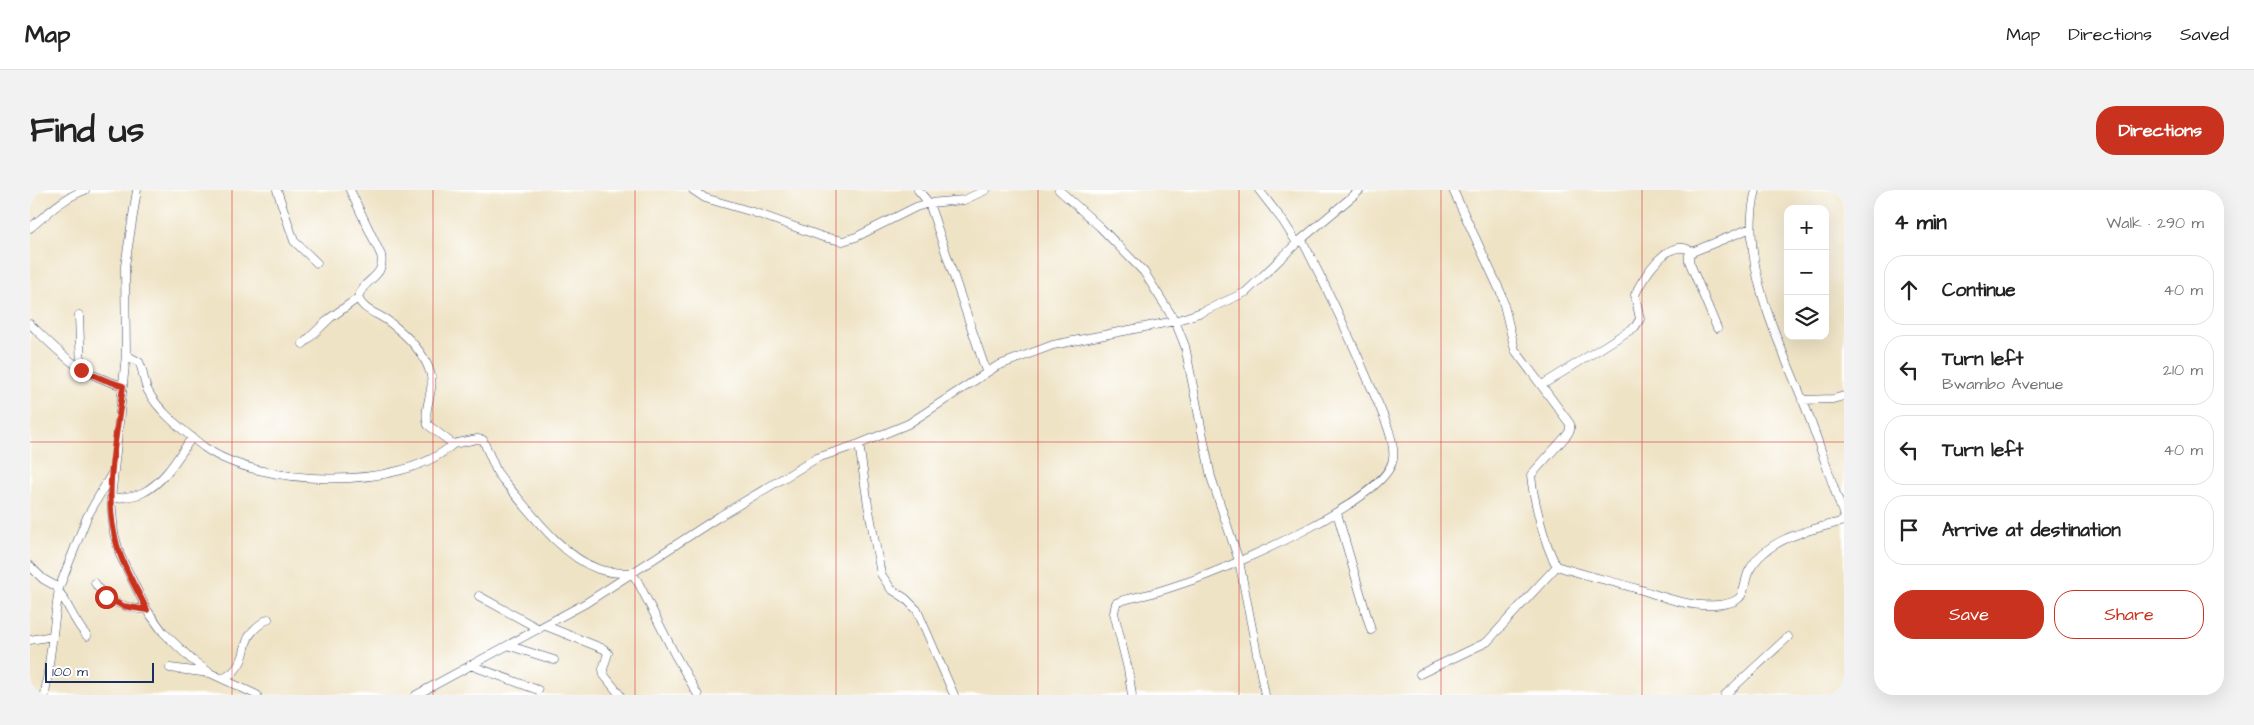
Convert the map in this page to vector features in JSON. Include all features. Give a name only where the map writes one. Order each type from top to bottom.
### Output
[{"type":"street","points":[[30,228],[59,203],[71,195],[84,190]]},
{"type":"street","points":[[137,190],[125,266],[126,355],[112,474],[111,516],[117,546],[147,610],[176,646],[210,673],[258,695]]},
{"type":"street","points":[[277,190],[294,241],[316,263]]},
{"type":"street","points":[[303,344],[330,318],[358,298],[362,288],[380,271],[383,265],[381,255],[350,190]]},
{"type":"street","points":[[694,190],[705,198],[753,212],[833,240],[856,237],[916,207],[929,203],[956,202],[986,190]]},
{"type":"street","points":[[918,190],[929,203],[986,371]]},
{"type":"street","points":[[1059,190],[1100,226],[1144,272],[1175,321],[1185,346],[1211,477],[1239,560],[1265,695]]},
{"type":"street","points":[[1132,695],[1128,669],[1114,613],[1116,603],[1196,579],[1337,512],[1375,485],[1393,461],[1393,449],[1384,418],[1350,339],[1300,241],[1260,190]]},
{"type":"street","points":[[416,695],[543,628],[720,516],[817,458],[859,444],[908,424],[986,371],[1053,345],[1175,321],[1202,312],[1246,292],[1300,241],[1360,190]]},
{"type":"street","points":[[1453,190],[1500,293],[1515,350],[1566,418],[1570,430],[1531,475],[1550,553],[1557,566],[1670,598],[1700,605],[1718,604],[1740,598],[1749,571],[1768,549],[1785,539],[1844,521]]},
{"type":"street","points":[[1756,190],[1751,228],[1754,257],[1767,308],[1844,516]]},
{"type":"street","points":[[1716,328],[1689,261],[1689,255],[1692,252],[1751,228]]},
{"type":"street","points":[[1542,385],[1638,324],[1640,319],[1635,295],[1647,274],[1660,257],[1670,251],[1682,248],[1692,252]]},
{"type":"street","points":[[358,298],[361,305],[387,320],[420,353],[430,371],[432,380],[426,414],[428,425],[453,444]]},
{"type":"street","points":[[78,315],[81,370]]},
{"type":"street","points":[[30,324],[81,370],[123,386]]},
{"type":"street","points":[[126,355],[139,362],[149,393],[174,421],[192,437],[219,456],[252,468],[283,474],[341,478],[404,471],[441,455],[453,444],[476,439],[483,440],[497,472],[560,544],[595,568],[616,573],[632,573]]},
{"type":"street","points":[[1802,400],[1833,399],[1844,396]]},
{"type":"street","points":[[111,499],[142,493],[152,487],[174,464],[192,437]]},
{"type":"street","points":[[859,444],[872,534],[881,574],[891,589],[918,610],[954,695]]},
{"type":"street","points":[[45,695],[59,589],[87,516],[112,474]]},
{"type":"street","points":[[1337,512],[1371,630]]},
{"type":"street","points":[[30,566],[43,580],[59,589],[73,617],[87,636]]},
{"type":"street","points":[[1420,674],[1487,642],[1557,566]]},
{"type":"street","points":[[632,573],[698,695]]},
{"type":"street","points":[[95,583],[102,594],[117,604],[147,610]]},
{"type":"street","points":[[479,596],[543,628],[604,649],[608,653],[603,669],[604,675],[620,695]]},
{"type":"street","points":[[223,679],[235,671],[250,633],[268,619]]},
{"type":"street","points":[[30,640],[53,636]]},
{"type":"street","points":[[1725,695],[1788,637]]},
{"type":"street","points":[[510,646],[554,660]]},
{"type":"street","points":[[470,666],[538,690]]},
{"type":"street","points":[[170,668],[210,673]]},
{"type":"route","points":[[81,370],[123,386],[112,474],[111,516],[120,554],[147,610],[123,606],[106,597]]}]
